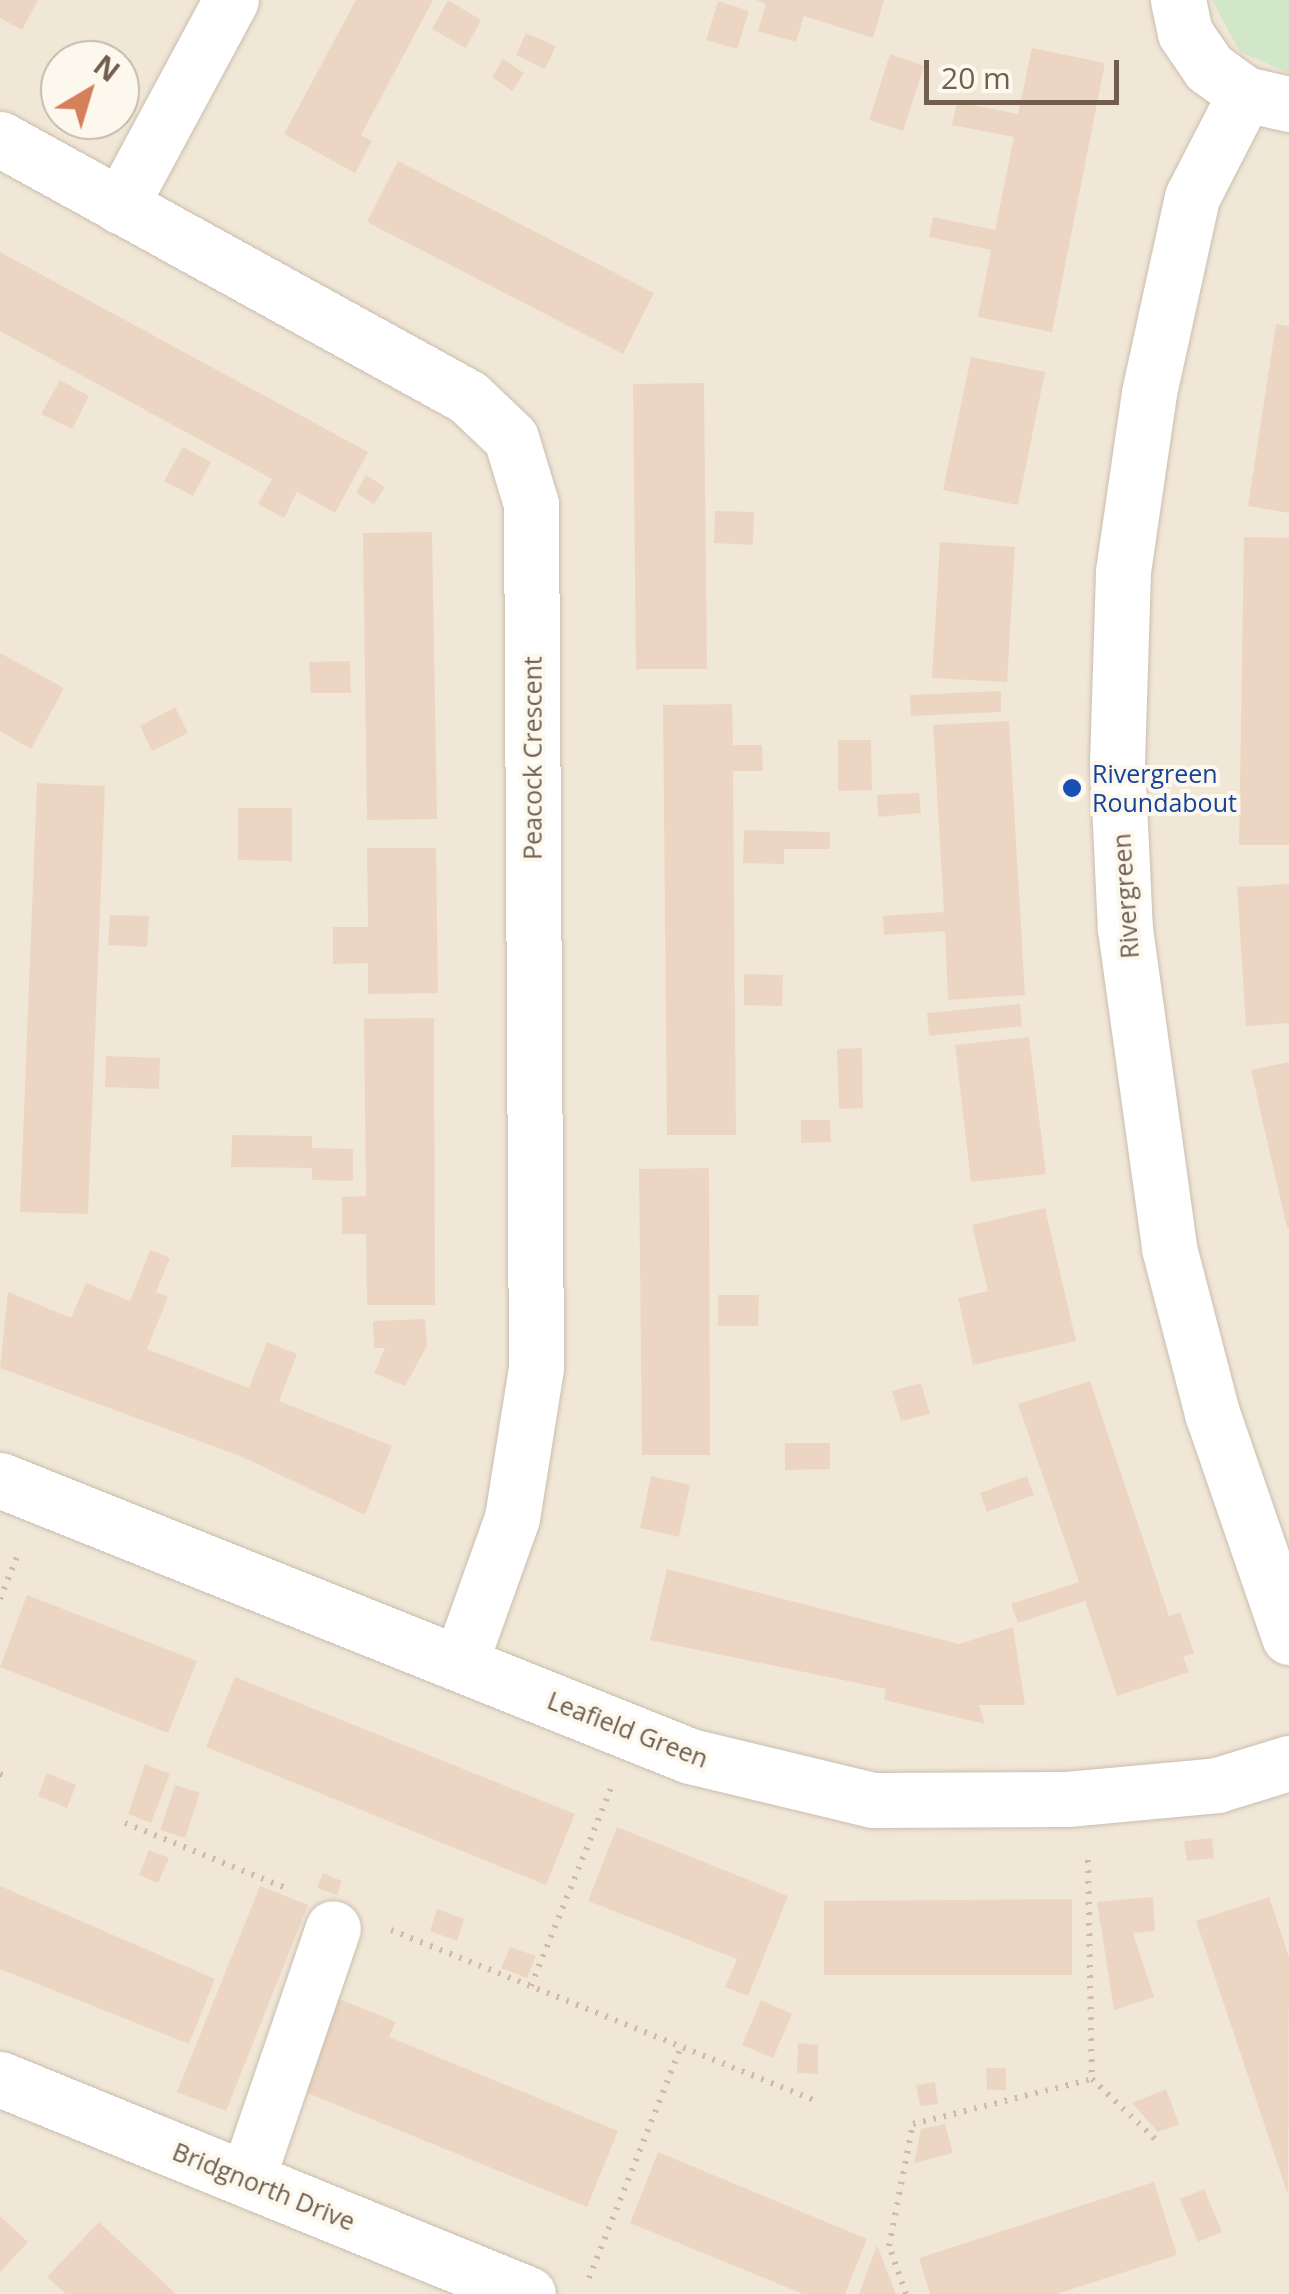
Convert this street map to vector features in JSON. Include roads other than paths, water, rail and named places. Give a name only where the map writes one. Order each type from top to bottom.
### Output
[{"type":"street","points":[[120,206],[230,0]]},
{"type":"street","points":[[1178,0],[1185,33],[1209,68],[1267,99]]},
{"type":"street","name":"Rivergreen","points":[[1267,99],[1192,196],[1149,393],[1124,572],[1117,762],[1125,929],[1169,1248],[1212,1413],[1289,1637]]},
{"type":"street","name":"Peacock Crescent","points":[[0,139],[468,398],[511,438],[531,504],[536,1368],[512,1518],[460,1663]]},
{"type":"street","name":"Leafield Green","points":[[0,1480],[690,1756],[873,1800],[1087,1796],[1217,1785],[1289,1763]]},
{"type":"street","points":[[246,2179],[358,1927]]},
{"type":"street","name":"Bridgnorth Drive","points":[[0,2079],[528,2294]]},
{"type":"place","name":"Rivergreen Roundabout","points":[[1072,788]]}]
